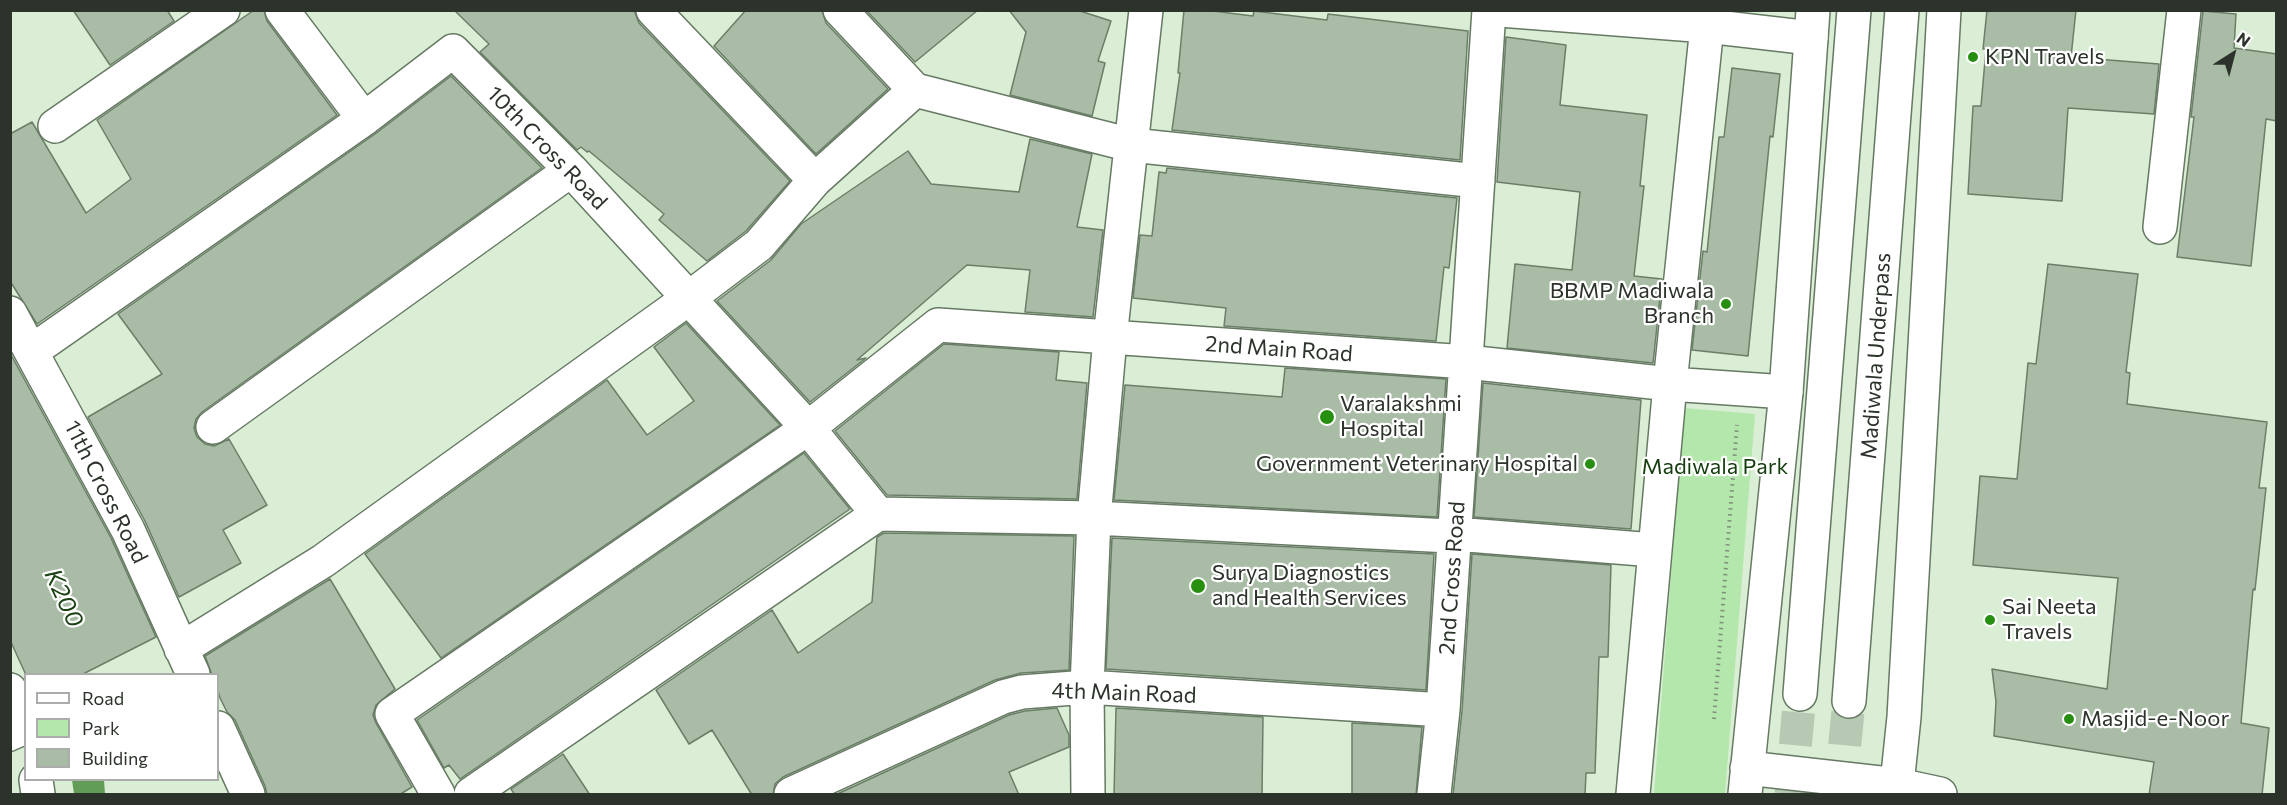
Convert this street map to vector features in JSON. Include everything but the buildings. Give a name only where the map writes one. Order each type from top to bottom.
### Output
[{"type":"street","points":[[55,126],[223,10]]},
{"type":"street","points":[[32,351],[364,119],[282,10]]},
{"type":"street","points":[[654,10],[815,180]]},
{"type":"street","points":[[840,10],[915,90],[1131,145],[1478,181]]},
{"type":"street","points":[[1088,795],[1087,687],[1094,518],[1110,338],[1146,10]]},
{"type":"street","name":"2nd Cross Road","points":[[1434,795],[1443,710],[1489,10]]},
{"type":"street","points":[[1500,10],[1707,26],[1812,24],[1786,392],[1746,781],[1897,790],[1940,795]]},
{"type":"street","points":[[1800,694],[1854,10]]},
{"type":"street","name":"Madiwala Underpass","points":[[1849,701],[1902,10]]},
{"type":"street","points":[[1897,790],[1904,717],[1944,10]]},
{"type":"street","points":[[2160,227],[2184,10]]},
{"type":"street","points":[[1632,795],[1670,384],[1707,26]]},
{"type":"street","name":"10th Cross Road","points":[[364,119],[453,51],[571,170],[689,298],[808,428],[878,514]]},
{"type":"street","points":[[187,662],[759,245],[815,180],[915,90]]},
{"type":"street","points":[[213,427],[571,170]]},
{"type":"street","name":"11th Cross Road","points":[[10,313],[128,530],[187,662]]},
{"type":"street","name":"2nd Main Road","points":[[438,795],[392,714],[808,428],[938,325],[1467,362],[1670,384],[1786,392]]},
{"type":"street","points":[[471,795],[878,514],[1094,518],[1450,536],[1455,534],[1654,550]]},
{"type":"street","name":"4th Main Road","points":[[791,795],[1003,697],[1023,692],[1087,687],[1443,710]]},
{"type":"street","points":[[10,690],[24,722]]},
{"type":"street","points":[[219,730],[248,795]]},
{"type":"lane","points":[[10,742],[24,736]]},
{"type":"path","points":[[1713,723],[1738,425],[1728,424]]},
{"type":"green space","name":"Madiwala Park","points":[[1684,408],[1755,414],[1725,794],[1654,794]]},
{"type":"shaded area","points":[[72,781],[104,781],[105,794],[74,794]]},
{"type":"tunnel","points":[[1791,794],[1800,694]]},
{"type":"tunnel","points":[[1840,794],[1849,701]]},
{"type":"place","name":"KPN Travels","points":[[1973,57]]},
{"type":"place","name":"BBMP Madiwala Branch","points":[[1726,304]]},
{"type":"place","name":"Varalakshmi Hospital","points":[[1327,417]]},
{"type":"place","name":"Government Veterinary Hospital","points":[[1590,464]]},
{"type":"place","name":"Surya Diagnostics and Health Services","points":[[1198,586]]},
{"type":"place","name":"Sai Neeta Travels","points":[[1990,620]]},
{"type":"place","name":"Masjid-e-Noor","points":[[2069,719]]},
{"type":"water label","name":"K200","points":[[64,598]]}]
